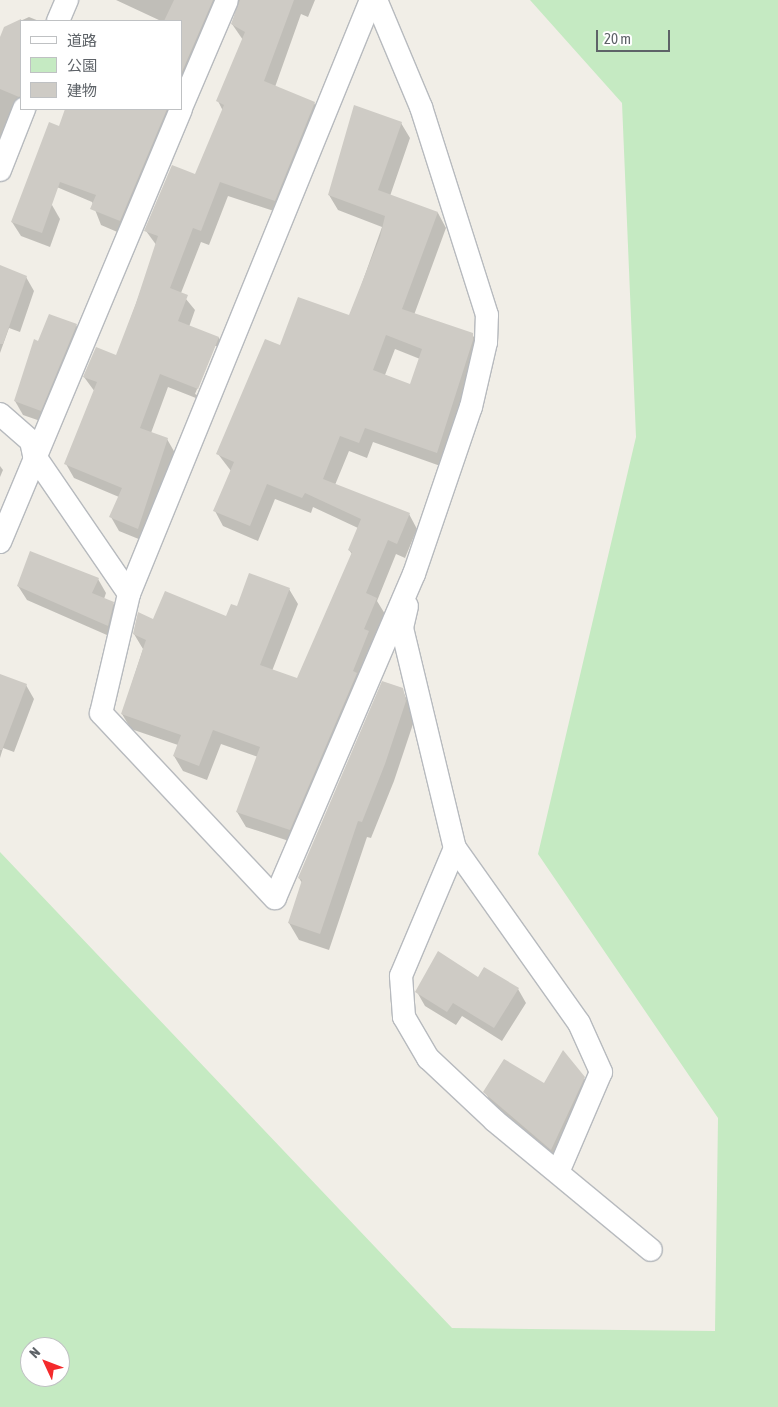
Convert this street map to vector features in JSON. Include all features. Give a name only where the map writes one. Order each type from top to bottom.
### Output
[{"type":"street","points":[[58,20],[66,0]]},
{"type":"street","points":[[182,106],[227,0]]},
{"type":"street","points":[[371,0],[129,594],[101,713],[274,898],[414,574],[471,408],[487,315],[421,107],[376,0]]},
{"type":"street","points":[[0,170],[24,110]]},
{"type":"street","points":[[0,542],[34,455],[180,110]]},
{"type":"street","points":[[0,414],[31,441],[34,455],[129,594]]},
{"type":"street","points":[[414,574],[402,628],[455,848],[580,1024],[601,1072],[559,1170]]},
{"type":"street","points":[[455,848],[401,976],[404,1017],[428,1058],[495,1121],[559,1170],[651,1250]]},
{"type":"green space","points":[[530,0],[778,0],[778,1407],[0,1407],[0,852],[452,1328],[715,1331],[718,1118],[538,854],[636,437],[622,103]]},
{"type":"building","points":[[174,0],[213,0],[182,72],[182,20],[164,20]]},
{"type":"building","points":[[240,0],[294,0],[264,81],[315,102],[275,201],[220,182],[201,231],[193,228],[170,288],[188,295],[178,321],[219,337],[198,389],[160,374],[140,428],[168,438],[138,529],[109,517],[122,488],[64,464],[97,382],[83,377],[96,347],[116,355],[136,303],[158,236],[144,231],[172,165],[195,174],[224,105],[216,101],[245,32],[231,24]]},
{"type":"building","points":[[21,19],[19,97],[0,89],[0,37],[4,27]]},
{"type":"building","points":[[354,105],[402,122],[378,190],[438,212],[402,309],[473,333],[473,340],[437,453],[365,428],[359,443],[340,436],[323,479],[410,513],[397,544],[388,540],[366,593],[377,598],[364,629],[369,631],[353,671],[357,673],[290,830],[236,812],[260,747],[213,730],[199,766],[173,756],[181,735],[121,714],[146,640],[133,634],[138,612],[153,619],[165,591],[226,616],[231,604],[237,606],[249,573],[290,588],[260,665],[297,678],[352,552],[348,550],[361,519],[305,493],[302,498],[267,484],[250,526],[213,511],[234,462],[216,454],[265,339],[280,345],[298,297],[349,315],[380,237],[385,216],[328,195]],"holes":[[[386,335],[422,349],[410,384],[373,370]]]},
{"type":"building","points":[[65,110],[167,110],[120,221],[90,209],[96,195],[60,182],[42,233],[11,222],[49,122],[59,126]]},
{"type":"building","points":[[0,265],[27,276],[3,344],[0,344]]},
{"type":"building","points":[[49,314],[77,324],[41,411],[14,401],[34,339],[38,341]]},
{"type":"building","points":[[30,551],[99,578],[92,593],[114,602],[108,626],[17,586]]},
{"type":"building","points":[[0,674],[27,684],[2,750],[0,750]]},
{"type":"building","points":[[382,681],[403,688],[406,701],[385,764],[362,822],[358,821],[320,934],[288,923],[302,880],[298,878]]},
{"type":"building","points":[[438,951],[478,977],[484,967],[519,988],[494,1028],[453,1003],[447,1012],[415,992]]},
{"type":"building","points":[[563,1050],[585,1077],[551,1150],[483,1092],[504,1059],[544,1083]]}]
